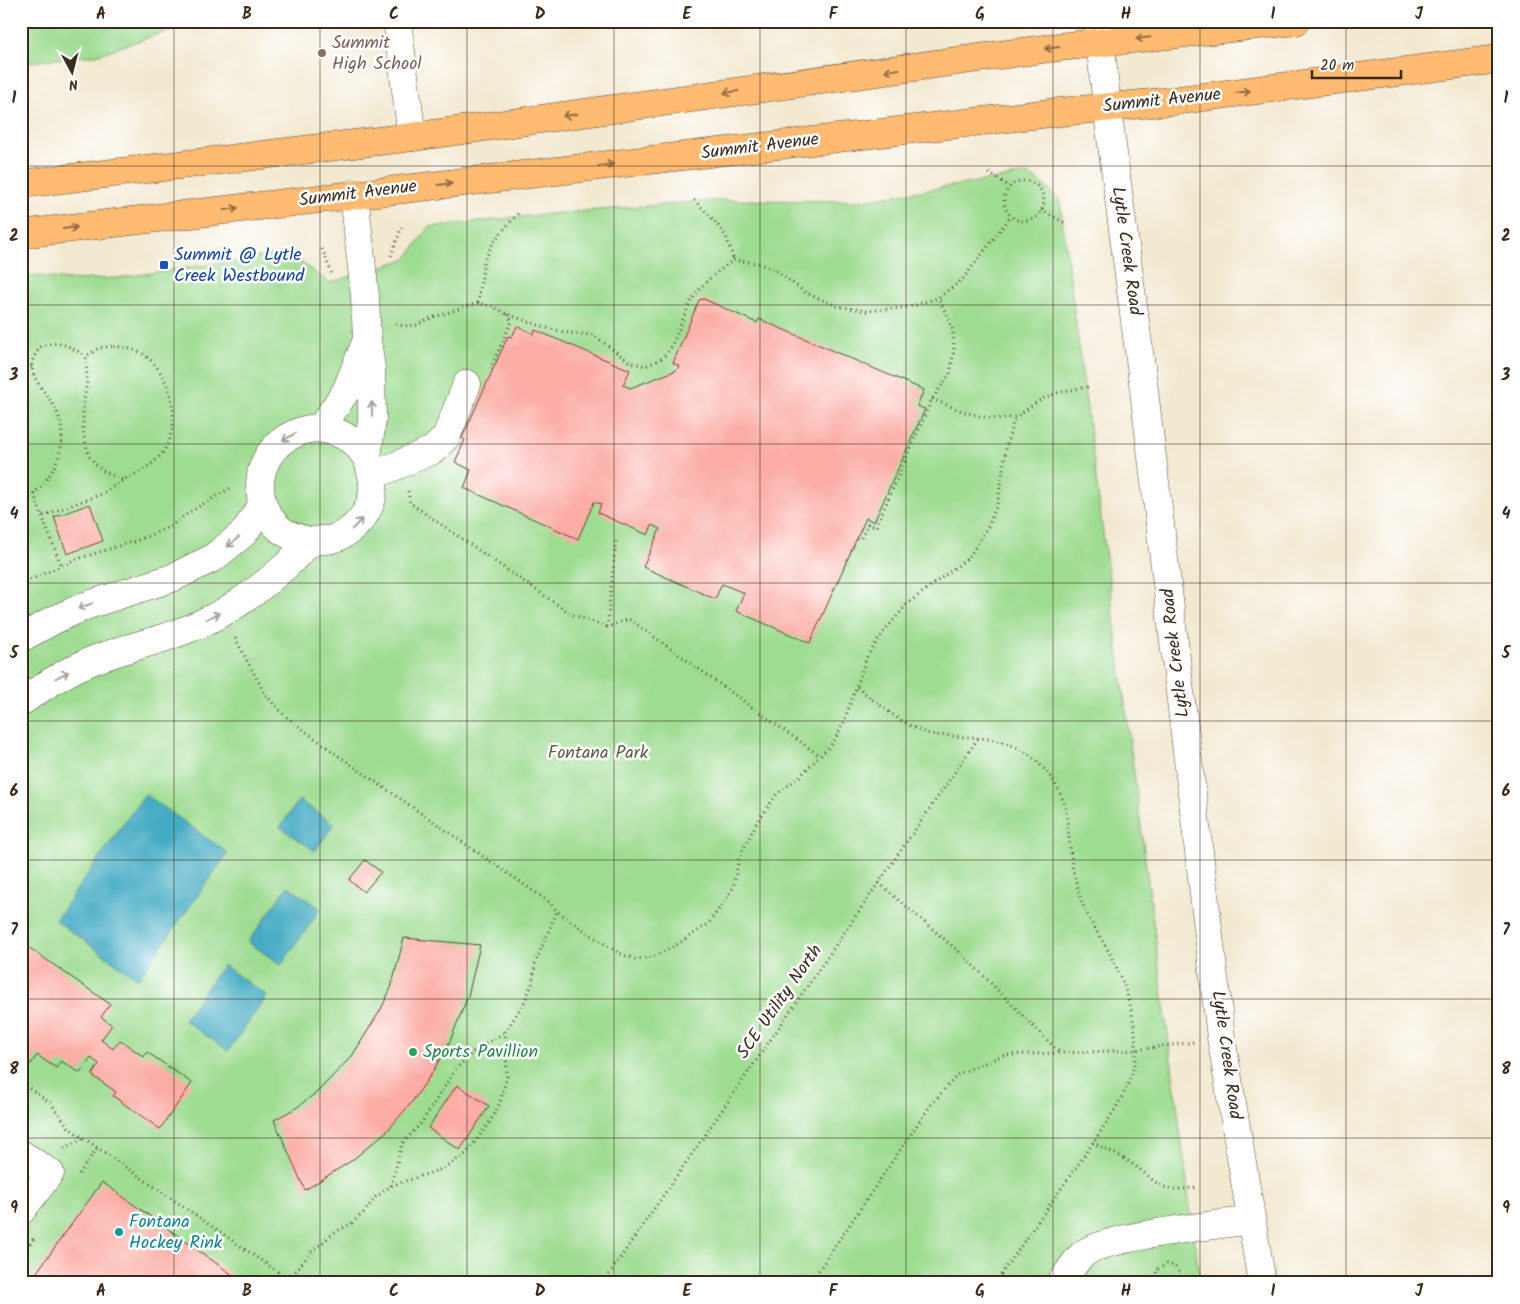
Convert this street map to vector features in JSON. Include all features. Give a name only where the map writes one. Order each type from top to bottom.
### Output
[{"type":"main road","points":[[21,184],[412,137],[1050,48],[1100,32],[1296,21]]},
{"type":"main road","name":"Summit Avenue","points":[[21,234],[1107,106],[1178,100],[1499,59]]},
{"type":"street","points":[[397,21],[412,137]]},
{"type":"street","name":"Lytle Creek Road","points":[[1100,32],[1107,106],[1144,390],[1221,1037],[1262,1283]]},
{"type":"street","points":[[354,194],[371,368],[372,419],[370,467],[374,487],[372,498],[364,516],[350,530],[332,539],[313,542],[296,538],[282,530],[270,518],[262,504],[259,485],[262,467],[271,450],[285,438],[302,430],[321,428],[340,433],[355,443],[370,467]]},
{"type":"street","points":[[321,428],[346,391],[367,340]]},
{"type":"street","points":[[370,467],[433,450],[446,437],[467,384]]},
{"type":"street","points":[[21,638],[85,606],[172,578],[212,558],[244,533],[262,504]]},
{"type":"street","points":[[21,702],[50,681],[83,664],[170,636],[228,610],[276,574],[313,542]]},
{"type":"street","points":[[21,1154],[50,1173],[21,1211]]},
{"type":"street","points":[[1061,1283],[1082,1254],[1102,1244],[1251,1220]]},
{"type":"path","points":[[989,173],[1010,187]]},
{"type":"path","points":[[1022,181],[1029,181],[1035,184],[1044,201],[1041,210],[1035,218],[1017,220],[1011,216],[1004,206],[1006,192],[1010,187],[1022,181]]},
{"type":"path","points":[[694,200],[714,220],[726,237],[734,260]]},
{"type":"path","points":[[1041,210],[1067,224]]},
{"type":"path","points":[[478,303],[484,261],[494,240],[519,212]]},
{"type":"path","points":[[396,324],[404,326],[416,325],[434,317],[478,303],[494,307],[506,314],[547,328],[569,333],[593,335],[630,362],[644,366],[663,358],[675,338],[691,300],[718,271],[734,260],[758,263],[775,270],[806,293],[836,306],[867,311],[909,307],[938,298],[962,280],[1011,216]]},
{"type":"path","points":[[322,249],[334,280]]},
{"type":"path","points":[[861,538],[868,524],[876,527],[932,399],[950,374],[954,349],[953,332],[938,298]]},
{"type":"path","points":[[21,503],[34,494],[51,475],[60,456],[62,436],[57,411],[36,380],[32,367],[36,354],[41,346],[55,342],[68,346],[86,356]]},
{"type":"path","points":[[42,516],[102,494],[123,480],[146,469],[163,452],[169,438],[173,423],[173,405],[159,369],[146,356],[130,348],[114,346],[98,348],[86,356]]},
{"type":"path","points":[[86,356],[87,382],[83,406],[83,432],[89,456],[101,470],[123,480]]},
{"type":"path","points":[[21,369],[32,367]]},
{"type":"path","points":[[932,399],[986,418],[1015,416],[1037,401],[1055,393],[1088,387]]},
{"type":"path","points":[[232,633],[265,694],[284,715],[333,752],[549,902],[558,911],[598,940],[619,953],[634,959],[652,957],[678,944],[708,924],[733,888],[739,858],[757,822],[777,794],[800,776],[833,743],[843,724],[867,657],[882,633],[907,604],[969,557],[989,525],[998,501],[1004,458],[1015,416]]},
{"type":"path","points":[[21,584],[61,565],[141,539],[169,527],[235,485]]},
{"type":"path","points":[[409,488],[407,494],[410,503],[422,513],[571,614],[607,627],[629,619],[820,756]]},
{"type":"path","points":[[34,494],[61,565]]},
{"type":"path","points":[[607,627],[616,541]]},
{"type":"path","points":[[857,687],[904,723],[931,734],[979,738],[1010,744],[1032,757],[1050,777],[1060,794],[1067,817],[1071,858],[1081,901],[1095,930],[1113,960],[1128,996],[1134,1023],[1136,1050],[1131,1072],[1121,1099],[1093,1143],[994,1283]]},
{"type":"path","name":"SCE Utility North","points":[[603,1283],[979,738]]},
{"type":"path","points":[[879,883],[964,956],[1059,1053]]},
{"type":"path","points":[[391,1186],[402,1144],[422,1122],[455,1070],[472,1052],[505,1032],[524,1004],[532,984],[536,961],[558,911]]},
{"type":"path","points":[[289,1279],[311,1252],[335,1232],[350,1224],[363,1213],[376,1197],[391,1186],[442,1169],[466,1154],[490,1122],[500,1103],[507,1076],[505,1032]]},
{"type":"path","points":[[810,1283],[930,1106],[958,1074],[1004,1055],[1136,1050],[1221,1037]]},
{"type":"path","points":[[21,1083],[50,1103],[69,1128],[294,1283]]},
{"type":"path","points":[[1093,1143],[1132,1164],[1150,1180],[1167,1189],[1180,1190],[1196,1187]]},
{"type":"path","points":[[1158,1283],[1156,1270],[1167,1264],[1175,1266],[1181,1283]]},
{"type":"green space","points":[[21,21],[179,21],[168,31],[96,55],[21,63]]},
{"type":"green space","name":"Fontana Park","points":[[1027,174],[1044,185],[1060,201],[1200,1283],[21,1283],[21,274],[68,280],[117,278],[289,253],[329,283],[406,259],[429,227],[537,215],[721,200],[857,201]]},
{"type":"water","points":[[145,794],[228,853],[138,979],[55,920]]},
{"type":"water","points":[[299,800],[334,824],[315,851],[280,827]]},
{"type":"water","points":[[288,886],[321,909],[281,965],[248,942]]},
{"type":"water","points":[[223,965],[267,996],[228,1051],[184,1020]]},
{"type":"building","points":[[704,299],[757,323],[759,319],[924,390],[917,406],[925,409],[874,522],[866,518],[810,643],[736,611],[744,593],[722,584],[715,599],[643,567],[660,529],[652,525],[648,535],[598,513],[601,504],[594,502],[578,539],[464,488],[471,470],[455,462],[465,440],[462,438],[508,336],[512,337],[517,326],[534,334],[535,330],[630,370],[623,385],[630,388],[677,370],[679,366],[673,363],[699,300]]},
{"type":"building","points":[[90,504],[103,541],[67,554],[54,517]]},
{"type":"building","points":[[365,860],[381,872],[364,892],[349,880]]},
{"type":"building","points":[[404,938],[480,945],[468,996],[450,1041],[432,1073],[412,1102],[387,1131],[351,1161],[305,1190],[274,1120],[296,1108],[317,1092],[352,1056],[380,1011],[391,988]]},
{"type":"building","points":[[21,942],[110,1004],[101,1017],[112,1025],[101,1040],[113,1049],[120,1040],[144,1057],[147,1052],[192,1083],[160,1129],[113,1096],[116,1092],[92,1075],[99,1064],[91,1058],[80,1073],[61,1061],[56,1068],[37,1055],[31,1064],[21,1057]]},
{"type":"building","points":[[457,1085],[489,1106],[460,1150],[428,1128]]},
{"type":"building","name":"Fontana Hockey Rink","points":[[102,1182],[244,1283],[29,1283]]},
{"type":"place","name":"Summit High School","points":[[322,53]]},
{"type":"place","name":"Summit @ Lytle Creek Westbound","points":[[164,265]]},
{"type":"place","name":"Sports Pavillion","points":[[413,1052]]},
{"type":"place","name":"Fontana Hockey Rink","points":[[119,1232]]}]
